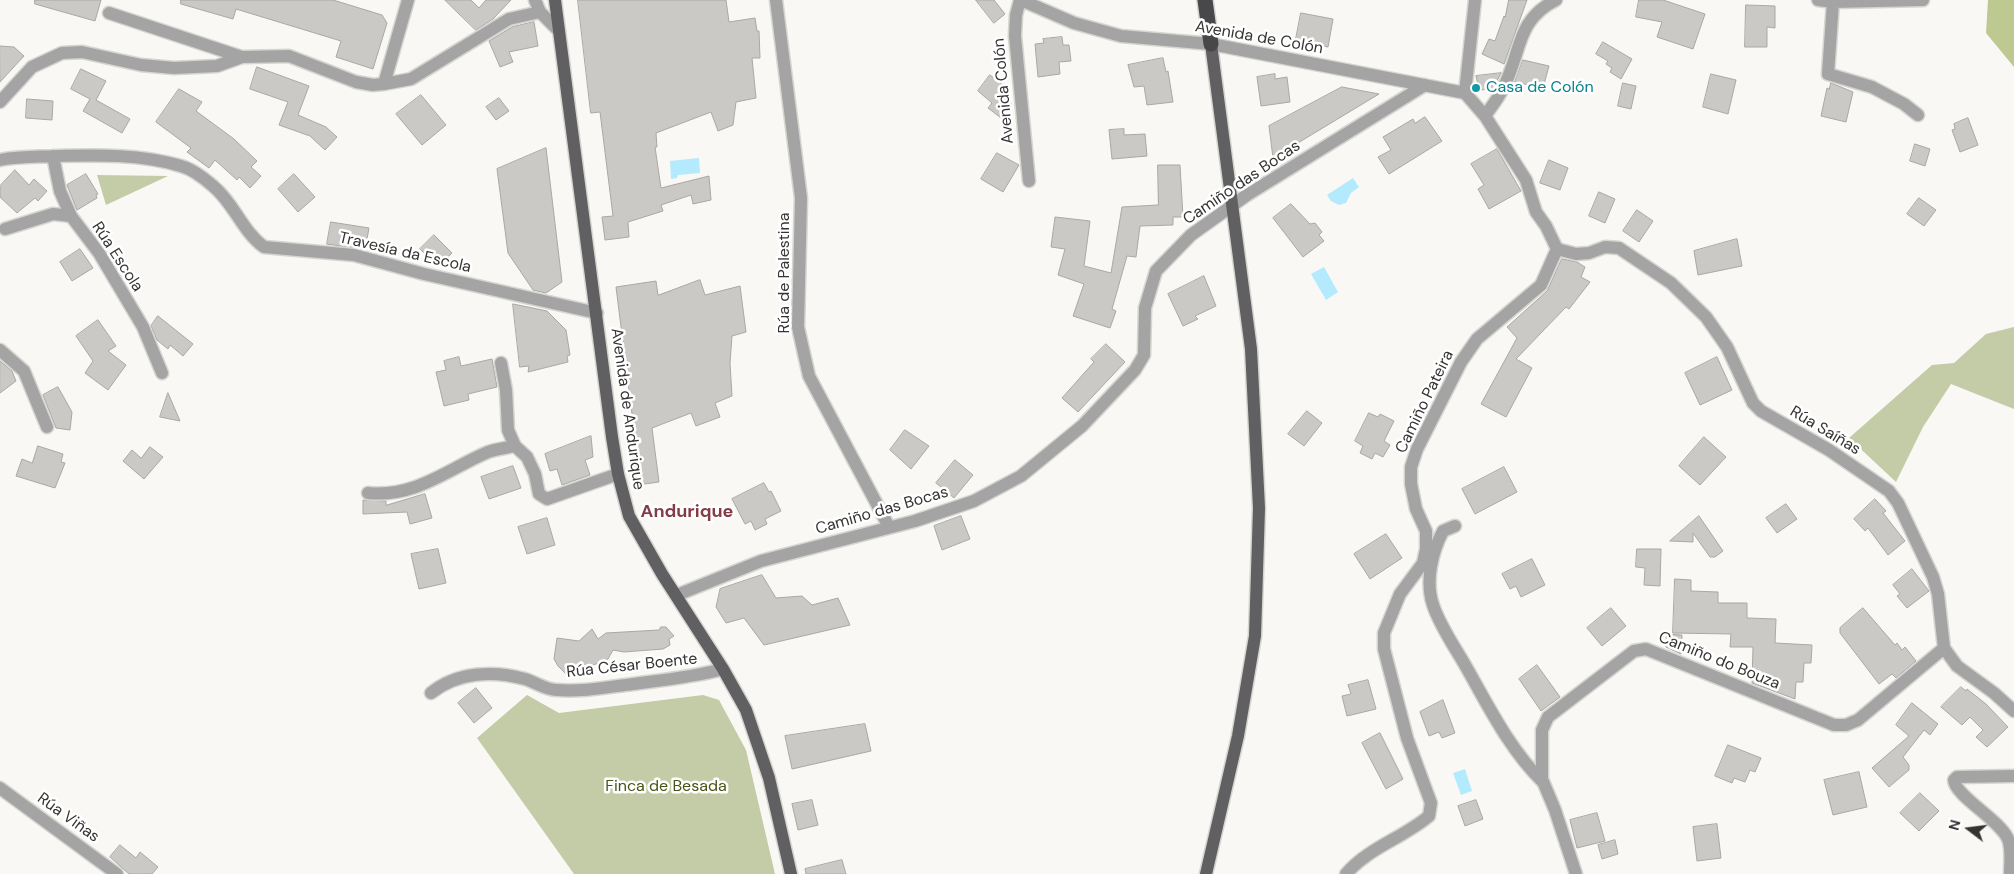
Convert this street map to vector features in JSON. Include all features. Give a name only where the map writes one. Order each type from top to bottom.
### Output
[{"type":"highway","points":[[1205,0],[1211,44]]},
{"type":"main road","name":"Avenida de Andurique","points":[[555,0],[618,474],[629,516],[746,710],[769,778],[791,874]]},
{"type":"main road","points":[[1206,874],[1238,736],[1255,636],[1260,508],[1256,404],[1245,290],[1231,206],[1211,44]]},
{"type":"street","points":[[384,84],[408,0]]},
{"type":"street","name":"Rúa de Palestina","points":[[776,0],[801,198],[798,327],[809,376],[890,527]]},
{"type":"street","name":"Avenida de Colón","points":[[1021,0],[1074,23],[1121,36],[1211,44],[1346,72],[1465,93]]},
{"type":"street","name":"Avenida Colón","points":[[1021,0],[1016,15],[1015,36],[1029,181]]},
{"type":"street","points":[[1475,0],[1465,93],[1485,116],[1526,180],[1536,212],[1546,226],[1557,249]]},
{"type":"street","points":[[1485,116],[1503,89],[1523,31],[1531,17],[1542,6],[1556,0]]},
{"type":"street","points":[[1818,0],[1833,2],[1923,0]]},
{"type":"street","points":[[1833,2],[1828,74],[1872,87],[1904,104],[1918,115]]},
{"type":"street","points":[[0,102],[32,67],[62,53],[82,52],[141,65],[174,68],[217,66],[242,57],[289,56],[356,82],[373,85],[411,79],[509,19],[538,6],[559,31]]},
{"type":"street","points":[[109,13],[242,57]]},
{"type":"street","name":"Camiño das Bocas","points":[[677,596],[761,561],[915,522],[974,501],[1022,476],[1082,426],[1135,370],[1144,355],[1145,308],[1156,271],[1191,235],[1231,206],[1425,85]]},
{"type":"street","name":"Travesía da Escola","points":[[0,160],[28,156],[122,156],[184,166],[224,196],[253,239],[264,247],[354,255],[471,285],[597,313]]},
{"type":"street","name":"Rúa Escola","points":[[53,156],[60,191],[71,216],[99,253],[143,327],[162,373]]},
{"type":"street","points":[[5,229],[53,214],[71,216]]},
{"type":"street","name":"Rúa Saíñas","points":[[1557,249],[1576,254],[1589,253],[1605,247],[1619,248],[1671,283],[1706,317],[1727,347],[1753,403],[1761,411],[1829,450],[1889,491],[1898,502],[1933,577],[1938,594],[1944,648]]},
{"type":"street","name":"Camiño Pateira","points":[[1346,874],[1365,856],[1429,816],[1431,803],[1408,738],[1384,649],[1384,633],[1400,594],[1423,562],[1426,549],[1426,531],[1416,509],[1411,484],[1411,467],[1417,449],[1461,362],[1477,339],[1541,285],[1557,249]]},
{"type":"street","points":[[0,350],[24,371],[47,427]]},
{"type":"street","points":[[501,363],[506,390],[508,430],[515,446],[527,457],[535,474],[539,494],[547,499],[618,474]]},
{"type":"street","points":[[368,493],[385,495],[401,493],[432,482],[489,452],[515,446]]},
{"type":"street","points":[[1455,526],[1443,531],[1434,548],[1431,576],[1432,603],[1504,733],[1528,768],[1543,782]]},
{"type":"street","points":[[1944,648],[1957,666],[1994,693],[2014,712]]},
{"type":"street","name":"Camiño do Bouza","points":[[1576,874],[1555,810],[1543,782],[1540,754],[1542,730],[1548,717],[1634,651],[1646,649],[1834,725],[1858,720],[1944,648]]},
{"type":"street","name":"Rúa César Boente","points":[[431,693],[443,684],[460,677],[476,675],[510,675],[555,690],[564,690],[592,689],[697,676],[723,669]]},
{"type":"street","points":[[2010,874],[2008,838],[1999,826],[1958,790],[1954,780],[1958,777],[2014,776]]},
{"type":"street","name":"Rúa Viñas","points":[[0,788],[117,874]]},
{"type":"green space","points":[[1988,0],[2014,0],[2014,67],[1986,33]]},
{"type":"green space","points":[[97,175],[168,176],[106,205]]},
{"type":"green space","points":[[2014,327],[2014,409],[1951,384],[1923,427],[1896,482],[1849,438],[1932,365],[1954,363],[1986,334]]},
{"type":"green space","name":"Finca de Besada","points":[[527,695],[559,713],[703,695],[719,700],[746,750],[775,874],[574,874],[477,738]]},
{"type":"water","points":[[699,158],[700,173],[678,175],[677,178],[671,179],[670,161]]},
{"type":"water","points":[[1353,178],[1359,187],[1351,193],[1346,203],[1339,205],[1331,201],[1327,195]]},
{"type":"water","points":[[1324,267],[1338,292],[1326,300],[1311,274]]},
{"type":"water","points":[[1465,769],[1472,791],[1461,795],[1453,773]]},
{"type":"building","points":[[35,0],[101,0],[95,21],[35,4]]},
{"type":"building","points":[[181,0],[333,0],[382,15],[387,23],[373,69],[336,57],[341,41],[236,9],[233,19],[181,4]]},
{"type":"building","points":[[445,0],[471,0],[479,8],[486,0],[511,0],[493,19],[476,30]]},
{"type":"building","points":[[578,0],[726,0],[729,22],[755,18],[757,31],[759,31],[760,58],[752,58],[756,98],[736,102],[733,125],[718,131],[711,112],[656,133],[657,147],[655,147],[661,188],[709,176],[711,200],[693,204],[691,195],[661,205],[663,211],[628,222],[629,237],[605,240],[602,217],[613,216],[600,112],[591,113]]},
{"type":"building","points":[[976,0],[994,0],[1005,14],[994,23]]},
{"type":"building","points":[[1509,0],[1527,0],[1504,64],[1482,54],[1489,39],[1495,41],[1505,17]]},
{"type":"building","points":[[1639,0],[1663,0],[1705,14],[1693,49],[1657,37],[1662,22],[1636,17]]},
{"type":"building","points":[[1746,5],[1775,6],[1775,28],[1767,27],[1767,47],[1745,47]]},
{"type":"building","points":[[1301,13],[1333,19],[1328,47],[1314,44],[1313,48],[1295,44]]},
{"type":"building","points":[[534,22],[538,46],[509,52],[513,62],[500,67],[489,41],[512,27]]},
{"type":"building","points":[[1062,37],[1063,45],[1069,45],[1071,61],[1059,62],[1060,74],[1038,77],[1035,44],[1044,43],[1043,39]]},
{"type":"building","points":[[1603,42],[1632,59],[1621,79],[1610,72],[1612,68],[1606,64],[1608,61],[1596,54]]},
{"type":"building","points":[[0,46],[14,47],[24,56],[0,82]]},
{"type":"building","points":[[1163,58],[1166,72],[1168,71],[1173,102],[1147,105],[1144,86],[1134,87],[1128,65]]},
{"type":"building","points":[[1523,60],[1549,66],[1543,88],[1515,82]]},
{"type":"building","points":[[257,67],[309,86],[298,115],[326,127],[337,137],[325,150],[310,136],[279,125],[288,102],[250,89]]},
{"type":"building","points":[[81,69],[106,81],[96,100],[130,119],[122,133],[83,111],[90,99],[71,89]]},
{"type":"building","points":[[1501,73],[1493,89],[1479,90],[1476,76]]},
{"type":"building","points":[[1275,74],[1275,79],[1287,77],[1290,102],[1261,106],[1257,77]]},
{"type":"building","points":[[1711,74],[1736,80],[1728,114],[1703,107]]},
{"type":"building","points":[[990,75],[1009,90],[1004,97],[1012,104],[1001,118],[988,108],[992,103],[978,91]]},
{"type":"building","points":[[1623,83],[1636,86],[1631,109],[1618,106]]},
{"type":"building","points":[[1831,83],[1853,92],[1846,122],[1821,116],[1827,88],[1829,89]]},
{"type":"building","points":[[1342,87],[1379,94],[1273,158],[1269,126]]},
{"type":"building","points":[[179,89],[202,102],[196,111],[234,139],[257,161],[251,167],[261,176],[250,188],[239,177],[237,180],[215,160],[209,168],[187,152],[191,148],[156,122]]},
{"type":"building","points":[[421,95],[446,125],[422,145],[396,114]]},
{"type":"building","points":[[499,98],[509,111],[496,120],[486,107]]},
{"type":"building","points":[[27,99],[53,101],[52,120],[26,118]]},
{"type":"building","points":[[1425,117],[1442,141],[1389,174],[1378,157],[1391,150],[1383,137],[1413,119],[1415,123]]},
{"type":"building","points":[[1968,118],[1978,145],[1960,152],[1952,130],[1955,129],[1954,124]]},
{"type":"building","points":[[1124,129],[1124,135],[1145,134],[1147,156],[1112,159],[1109,130]]},
{"type":"building","points":[[1915,144],[1930,149],[1925,166],[1910,161]]},
{"type":"building","points":[[546,148],[562,282],[546,293],[533,290],[508,253],[497,169]]},
{"type":"building","points":[[1497,149],[1521,191],[1489,209],[1478,189],[1484,185],[1471,164]]},
{"type":"building","points":[[997,153],[1019,165],[1003,192],[981,179]]},
{"type":"building","points":[[1549,160],[1568,168],[1560,190],[1540,183]]},
{"type":"building","points":[[1158,165],[1180,165],[1183,217],[1173,217],[1173,225],[1140,226],[1136,257],[1127,256],[1112,309],[1116,311],[1110,328],[1073,316],[1084,284],[1058,275],[1065,249],[1051,247],[1055,217],[1090,221],[1084,266],[1111,273],[1122,207],[1158,205]]},
{"type":"building","points":[[15,170],[29,185],[34,179],[47,191],[38,201],[35,198],[17,213],[0,197],[0,186]]},
{"type":"building","points":[[86,174],[98,194],[96,195],[97,198],[77,210],[67,185]]},
{"type":"building","points":[[294,174],[315,197],[298,212],[278,189]]},
{"type":"building","points":[[1599,192],[1615,199],[1605,223],[1589,216]]},
{"type":"building","points":[[1919,198],[1936,210],[1924,226],[1907,214]]},
{"type":"building","points":[[1291,204],[1310,224],[1315,223],[1322,232],[1319,235],[1324,241],[1303,257],[1273,218]]},
{"type":"building","points":[[1637,210],[1653,221],[1639,242],[1623,231]]},
{"type":"building","points":[[331,222],[369,228],[365,250],[327,244]]},
{"type":"building","points":[[434,235],[452,253],[438,267],[420,249]]},
{"type":"building","points":[[1737,239],[1742,266],[1698,275],[1694,251]]},
{"type":"building","points":[[80,249],[93,268],[72,281],[60,262]]},
{"type":"building","points":[[1562,259],[1577,262],[1585,267],[1581,277],[1590,282],[1569,309],[1566,307],[1516,359],[1532,368],[1506,417],[1481,404],[1517,338],[1507,327],[1547,291]]},
{"type":"building","points":[[1204,276],[1216,306],[1195,316],[1198,319],[1183,326],[1168,294]]},
{"type":"building","points":[[700,280],[705,295],[740,286],[746,332],[732,336],[730,363],[732,396],[715,403],[720,417],[696,426],[691,413],[652,428],[659,482],[637,485],[631,446],[636,446],[616,287],[656,281],[658,295]]},
{"type":"building","points":[[513,304],[547,311],[566,330],[570,355],[567,356],[568,362],[528,372],[529,366],[520,367]]},
{"type":"building","points":[[158,316],[193,344],[183,356],[170,345],[168,349],[157,340],[151,326]]},
{"type":"building","points":[[98,320],[116,346],[108,351],[126,365],[108,390],[85,373],[93,361],[76,336]]},
{"type":"building","points":[[1106,344],[1125,362],[1078,412],[1062,398],[1094,362],[1091,359]]},
{"type":"building","points":[[459,357],[461,366],[492,359],[497,387],[468,394],[469,400],[444,406],[436,372],[446,370],[444,361]]},
{"type":"building","points":[[1717,357],[1732,390],[1700,405],[1685,373]]},
{"type":"building","points":[[0,361],[12,371],[16,381],[0,393]]},
{"type":"building","points":[[58,387],[72,412],[70,430],[56,428],[43,395]]},
{"type":"building","points":[[168,393],[180,421],[160,417]]},
{"type":"building","points":[[1307,411],[1322,423],[1304,446],[1288,434]]},
{"type":"building","points":[[1369,413],[1378,417],[1380,414],[1394,421],[1384,441],[1390,445],[1383,457],[1375,453],[1372,459],[1360,453],[1363,446],[1355,441]]},
{"type":"building","points":[[905,430],[929,446],[911,469],[890,450]]},
{"type":"building","points":[[591,436],[593,457],[585,460],[590,475],[562,485],[557,469],[550,471],[545,454]]},
{"type":"building","points":[[1704,437],[1726,457],[1700,485],[1679,466]]},
{"type":"building","points":[[38,446],[63,454],[61,462],[65,463],[55,488],[16,476],[22,459],[32,463]]},
{"type":"building","points":[[150,447],[163,457],[144,479],[123,461],[132,450],[141,458]]},
{"type":"building","points":[[955,460],[973,475],[954,498],[936,483]]},
{"type":"building","points":[[513,466],[521,488],[489,499],[481,477]]},
{"type":"building","points":[[1504,467],[1517,492],[1475,514],[1462,489]]},
{"type":"building","points":[[764,483],[769,492],[771,491],[781,511],[765,519],[767,524],[755,530],[751,521],[745,524],[732,499]]},
{"type":"building","points":[[425,494],[432,518],[410,524],[407,512],[363,514],[363,500],[386,501],[386,505]]},
{"type":"building","points":[[1875,499],[1886,511],[1883,513],[1905,541],[1888,555],[1868,528],[1865,531],[1854,519]]},
{"type":"building","points":[[1786,504],[1797,519],[1777,533],[1766,518]]},
{"type":"building","points":[[961,516],[970,539],[942,550],[934,526]]},
{"type":"building","points":[[1699,516],[1723,551],[1715,557],[1710,557],[1693,533],[1693,542],[1670,541]]},
{"type":"building","points":[[547,518],[555,545],[527,554],[518,527]]},
{"type":"building","points":[[1386,534],[1402,558],[1370,579],[1354,554]]},
{"type":"building","points":[[438,549],[446,583],[419,589],[411,554]]},
{"type":"building","points":[[1637,549],[1661,549],[1660,586],[1644,585],[1645,568],[1636,567]]},
{"type":"building","points":[[1532,559],[1545,585],[1521,597],[1516,586],[1510,589],[1502,574]]},
{"type":"building","points":[[1912,569],[1929,591],[1907,608],[1897,596],[1900,594],[1893,585]]},
{"type":"building","points":[[762,575],[776,598],[802,596],[812,605],[838,598],[850,625],[764,645],[744,618],[726,623],[716,607],[720,589]]},
{"type":"building","points":[[1675,579],[1691,580],[1691,591],[1718,592],[1718,603],[1747,603],[1747,618],[1776,619],[1775,643],[1812,645],[1811,663],[1804,663],[1803,682],[1796,682],[1795,699],[1752,683],[1753,647],[1730,647],[1731,634],[1673,633]]},
{"type":"building","points":[[1611,608],[1626,626],[1602,646],[1587,628]]},
{"type":"building","points":[[1863,608],[1895,645],[1897,643],[1902,650],[1905,647],[1916,661],[1896,678],[1892,674],[1879,684],[1840,633],[1840,628]]},
{"type":"building","points":[[661,627],[666,627],[674,636],[669,639],[670,645],[663,649],[624,652],[613,650],[608,659],[591,666],[581,675],[566,674],[554,659],[557,638],[579,641],[592,629],[598,639],[606,633],[659,630]]},
{"type":"building","points":[[1667,634],[1682,635],[1681,654],[1666,647]]},
{"type":"building","points":[[1537,665],[1560,697],[1541,711],[1519,679]]},
{"type":"building","points":[[1368,680],[1376,709],[1347,716],[1342,696],[1351,694],[1348,685]]},
{"type":"building","points":[[1961,687],[1966,691],[1967,689],[1986,704],[2008,727],[1987,747],[1976,737],[1983,730],[1970,717],[1962,725],[1941,707]]},
{"type":"building","points":[[476,688],[492,708],[474,723],[458,703]]},
{"type":"building","points":[[1443,700],[1455,733],[1442,738],[1439,732],[1429,736],[1420,712]]},
{"type":"building","points":[[1912,703],[1938,724],[1930,735],[1924,730],[1903,757],[1909,765],[1909,770],[1889,787],[1872,768],[1909,736],[1896,725]]},
{"type":"building","points":[[865,724],[871,751],[792,769],[785,736]]},
{"type":"building","points":[[1380,733],[1403,779],[1386,789],[1362,743]]},
{"type":"building","points":[[1728,745],[1761,758],[1755,772],[1750,770],[1745,782],[1734,778],[1732,783],[1715,776]]},
{"type":"building","points":[[1859,772],[1867,807],[1833,815],[1824,780]]},
{"type":"building","points":[[1920,793],[1939,811],[1919,831],[1900,813]]},
{"type":"building","points":[[812,800],[818,825],[798,830],[792,804]]},
{"type":"building","points":[[1476,800],[1483,819],[1465,826],[1458,806]]},
{"type":"building","points":[[1597,813],[1605,841],[1577,848],[1570,820]]},
{"type":"building","points":[[1717,824],[1721,858],[1697,861],[1693,827]]},
{"type":"building","points":[[1615,840],[1618,854],[1602,859],[1598,845]]},
{"type":"building","points":[[120,845],[136,858],[140,852],[158,867],[152,874],[129,874],[110,857]]},
{"type":"building","points":[[842,860],[846,874],[806,874],[805,869]]},
{"type":"place","name":"Casa de Colón","points":[[1476,88]]},
{"type":"district","name":"Andurique","points":[[687,512]]}]
